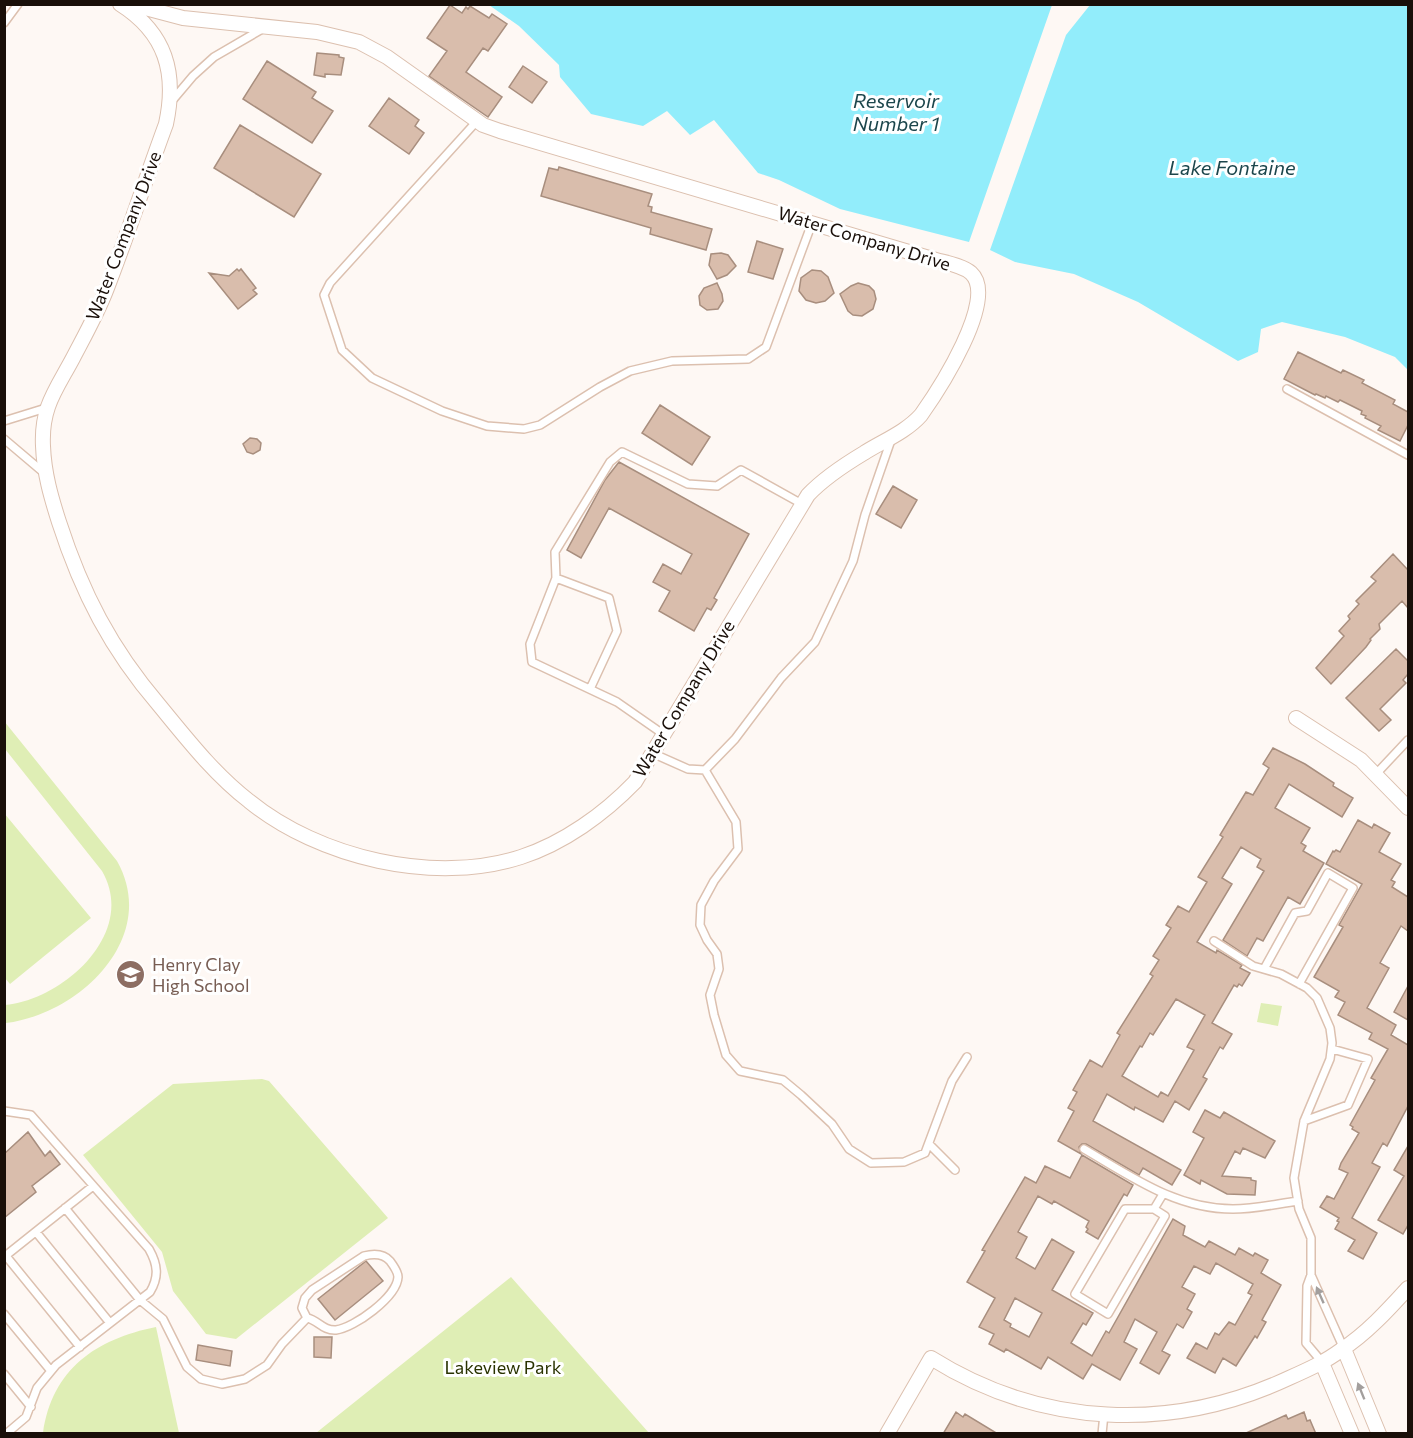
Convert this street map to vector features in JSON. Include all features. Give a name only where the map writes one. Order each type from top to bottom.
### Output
[{"type":"street","name":"Water Company Drive","points":[[120,4],[144,21],[163,49],[170,75],[171,102],[166,124],[107,288],[46,408],[43,429],[45,474],[70,555],[84,590],[122,659],[222,778],[250,803],[303,835],[362,857],[414,866],[444,868],[494,864],[521,857],[542,848],[582,826],[635,782],[802,504],[816,486],[915,422],[921,415],[970,328],[977,305],[976,279],[967,270],[500,132],[477,121],[387,57],[359,42],[317,32],[183,18],[130,4]]},
{"type":"street","points":[[1296,718],[1341,746],[1376,774],[1408,808]]},
{"type":"street","points":[[887,1434],[931,1358],[972,1382],[1053,1409],[1143,1416],[1191,1411],[1247,1396],[1323,1363],[1344,1349],[1408,1288]]},
{"type":"street","points":[[1344,1349],[1379,1434]]},
{"type":"street","points":[[1323,1363],[1352,1434]]},
{"type":"lane","points":[[4,23],[18,4]]},
{"type":"lane","points":[[171,102],[193,76],[214,57],[266,27]]},
{"type":"lane","points":[[477,121],[330,283],[324,295],[342,350],[372,378],[442,411],[487,426],[524,429],[540,425],[630,371],[672,361],[748,359],[766,347],[812,223]]},
{"type":"lane","points":[[1287,389],[1408,455]]},
{"type":"lane","points":[[4,421],[46,408]]},
{"type":"lane","points":[[652,753],[688,769],[705,770],[735,739],[781,678],[815,642],[853,561],[892,437]]},
{"type":"lane","points":[[4,439],[45,474]]},
{"type":"lane","points":[[663,734],[617,702],[532,662],[530,644],[556,578],[555,552],[610,462],[621,452],[688,484],[717,486],[741,470],[802,504]]},
{"type":"lane","points":[[556,578],[609,598],[617,631],[590,689]]},
{"type":"lane","points":[[1376,774],[1408,740]]},
{"type":"lane","points":[[705,770],[736,822],[738,849],[714,882],[701,905],[700,925],[717,954],[719,969],[710,995],[714,1015],[726,1055],[740,1071],[783,1080],[832,1124],[849,1149],[871,1163],[904,1162],[926,1153],[952,1081],[967,1057]]},
{"type":"lane","points":[[1264,969],[1295,913],[1307,911],[1328,873],[1353,888],[1299,984]]},
{"type":"lane","points":[[1214,941],[1253,966],[1281,974],[1307,988],[1317,998],[1330,1028],[1332,1049],[1330,1059],[1304,1121],[1294,1178],[1298,1201],[1311,1238],[1306,1343],[1323,1363]]},
{"type":"lane","points":[[1304,1121],[1348,1105],[1368,1059],[1332,1049]]},
{"type":"lane","points":[[4,1111],[31,1115],[149,1249],[155,1260],[157,1272],[156,1282],[150,1292],[51,1371],[37,1389],[26,1417],[6,1434]]},
{"type":"lane","points":[[930,1145],[955,1170]]},
{"type":"lane","points":[[1084,1149],[1162,1194],[1184,1202],[1230,1209],[1247,1209],[1298,1201]]},
{"type":"lane","points":[[80,1347],[5,1257],[93,1186]]},
{"type":"lane","points":[[1154,1209],[1162,1194]]},
{"type":"lane","points":[[65,1208],[140,1300],[163,1319],[187,1367],[201,1379],[222,1384],[245,1379],[267,1365],[282,1344],[307,1318]]},
{"type":"lane","points":[[1125,1209],[1154,1209],[1166,1216],[1108,1314],[1075,1294],[1125,1209]]},
{"type":"lane","points":[[36,1232],[110,1323]]},
{"type":"lane","points":[[373,1254],[388,1259],[398,1274],[397,1281],[380,1305],[340,1330],[321,1326],[307,1318],[302,1308],[305,1298],[312,1290],[364,1256],[373,1254]]},
{"type":"lane","points":[[1311,1275],[1344,1349]]},
{"type":"lane","points":[[4,1314],[51,1371]]},
{"type":"lane","points":[[4,1374],[31,1407]]},
{"type":"lane","points":[[1102,1434],[1104,1414]]},
{"type":"green space","points":[[4,721],[117,861],[128,889],[128,917],[120,943],[105,967],[85,988],[61,1005],[34,1017],[6,1023],[5,1005],[50,991],[71,977],[89,959],[102,939],[110,917],[111,894],[102,871],[5,749]]},
{"type":"green space","points":[[4,813],[91,918],[10,984],[4,977]]},
{"type":"green space","points":[[1261,1003],[1282,1006],[1278,1026],[1257,1022]]},
{"type":"green space","points":[[262,1079],[269,1081],[388,1218],[236,1339],[206,1334],[173,1291],[162,1252],[83,1155],[173,1084]]},
{"type":"green space","name":"Lakeview Park","points":[[511,1277],[649,1433],[316,1433]]},
{"type":"green space","points":[[156,1327],[179,1433],[43,1433],[56,1391],[67,1374],[80,1361],[96,1349],[114,1340]]},
{"type":"water","name":"Reservoir Number 1","points":[[1052,4],[969,242],[840,209],[779,180],[758,173],[714,120],[690,135],[667,111],[643,126],[591,114],[560,77],[559,65],[519,26],[489,5]]},
{"type":"water","name":"Lake Fontaine","points":[[1090,5],[1408,5],[1408,370],[1395,357],[1345,337],[1282,322],[1261,329],[1258,352],[1238,361],[1138,302],[1074,274],[1015,262],[990,250],[1066,35]]},
{"type":"building","points":[[450,5],[462,13],[466,7],[468,9],[470,6],[489,18],[492,14],[507,24],[488,51],[483,48],[466,72],[502,97],[488,117],[429,76],[447,51],[427,38]]},
{"type":"building","points":[[317,53],[339,55],[344,58],[341,75],[325,74],[325,77],[314,75]]},
{"type":"building","points":[[267,61],[316,92],[312,98],[333,111],[312,143],[243,99]]},
{"type":"building","points":[[523,66],[547,82],[532,103],[509,87]]},
{"type":"building","points":[[389,98],[419,120],[415,126],[424,133],[409,154],[369,126]]},
{"type":"building","points":[[240,125],[321,174],[294,217],[214,168]]},
{"type":"building","points":[[559,167],[652,194],[648,206],[652,207],[651,212],[712,229],[706,250],[650,234],[651,228],[541,196],[549,168],[558,170]]},
{"type":"building","points":[[757,241],[783,249],[773,279],[748,272]]},
{"type":"building","points":[[711,254],[728,255],[736,266],[727,275],[717,279],[709,265]]},
{"type":"building","points":[[237,269],[239,271],[241,269],[256,288],[253,290],[257,294],[238,309],[209,273],[229,276]]},
{"type":"building","points":[[812,270],[821,271],[828,277],[834,293],[825,301],[816,303],[806,300],[799,291],[801,278]]},
{"type":"building","points":[[717,283],[723,301],[718,309],[707,310],[700,305],[699,296],[704,288]]},
{"type":"building","points":[[858,283],[869,286],[874,291],[876,299],[873,309],[862,316],[853,315],[848,311],[840,294]]},
{"type":"building","points":[[1298,352],[1341,373],[1343,370],[1364,380],[1362,383],[1395,400],[1393,404],[1408,412],[1408,425],[1400,441],[1378,430],[1381,426],[1365,418],[1366,416],[1361,414],[1362,411],[1340,400],[1338,402],[1326,396],[1325,398],[1315,395],[1284,379]]},
{"type":"building","points":[[660,405],[710,437],[692,465],[642,433]]},
{"type":"building","points":[[250,438],[257,439],[261,443],[260,450],[253,454],[247,452],[243,444]]},
{"type":"building","points":[[619,462],[749,534],[714,598],[717,600],[711,610],[707,608],[694,631],[659,611],[670,591],[653,582],[663,564],[681,574],[692,554],[609,508],[581,558],[567,550],[605,480]]},
{"type":"building","points":[[893,486],[917,500],[901,528],[876,514]]},
{"type":"building","points":[[1393,554],[1408,570],[1408,608],[1402,601],[1379,624],[1380,629],[1366,647],[1331,684],[1316,668],[1344,636],[1339,631],[1359,604],[1356,601],[1376,581],[1371,577]]},
{"type":"building","points":[[1396,649],[1408,661],[1408,674],[1403,680],[1406,683],[1380,709],[1391,720],[1379,731],[1346,698]]},
{"type":"building","points":[[1273,748],[1305,764],[1353,798],[1342,817],[1289,784],[1275,808],[1310,828],[1301,843],[1306,846],[1303,851],[1324,863],[1300,904],[1288,897],[1263,941],[1257,938],[1247,956],[1223,940],[1264,871],[1257,867],[1261,859],[1241,847],[1222,878],[1232,884],[1197,942],[1216,953],[1217,950],[1242,965],[1240,968],[1250,973],[1242,986],[1234,985],[1212,1023],[1232,1034],[1223,1049],[1220,1047],[1203,1077],[1207,1079],[1189,1110],[1175,1101],[1163,1122],[1135,1107],[1134,1110],[1107,1094],[1093,1121],[1181,1170],[1172,1185],[1143,1168],[1139,1175],[1086,1144],[1079,1147],[1081,1154],[1058,1141],[1074,1111],[1068,1108],[1077,1092],[1073,1090],[1090,1060],[1102,1067],[1120,1035],[1117,1033],[1153,976],[1150,974],[1159,960],[1153,956],[1171,928],[1166,925],[1178,906],[1189,912],[1207,882],[1198,877],[1223,837],[1220,835],[1246,792],[1253,795],[1269,768],[1263,764]],"holes":[[[1176,999],[1205,1015],[1187,1047],[1194,1050],[1168,1096],[1161,1092],[1158,1097],[1122,1076],[1140,1046],[1142,1047],[1150,1033],[1153,1035]]]},
{"type":"building","points":[[1358,820],[1372,828],[1374,824],[1390,833],[1379,852],[1401,864],[1391,880],[1395,882],[1392,887],[1408,897],[1408,931],[1401,926],[1380,963],[1389,968],[1367,1008],[1396,1025],[1391,1035],[1408,1045],[1408,1106],[1387,1146],[1383,1143],[1372,1163],[1380,1167],[1352,1218],[1377,1233],[1363,1259],[1348,1251],[1355,1240],[1335,1229],[1339,1218],[1320,1207],[1327,1196],[1334,1199],[1348,1173],[1339,1169],[1359,1133],[1350,1125],[1375,1080],[1371,1078],[1388,1049],[1369,1039],[1372,1033],[1338,1015],[1345,1002],[1335,997],[1339,991],[1314,977],[1343,927],[1339,925],[1362,884],[1326,864],[1333,851],[1340,852]]},
{"type":"building","points":[[1408,986],[1408,1020],[1394,1012]]},
{"type":"building","points":[[1205,1110],[1220,1118],[1224,1112],[1275,1141],[1265,1158],[1243,1148],[1240,1154],[1235,1151],[1222,1176],[1251,1178],[1256,1181],[1255,1195],[1227,1194],[1201,1180],[1200,1184],[1184,1175],[1204,1138],[1193,1132]]},
{"type":"building","points":[[28,1132],[45,1156],[50,1151],[60,1164],[32,1186],[36,1192],[4,1218],[4,1154]]},
{"type":"building","points":[[1408,1146],[1408,1225],[1403,1234],[1378,1220],[1404,1176],[1394,1170]]},
{"type":"building","points":[[1082,1155],[1133,1185],[1127,1196],[1124,1194],[1098,1239],[1086,1232],[1089,1221],[1054,1201],[1052,1204],[1038,1196],[1018,1232],[1027,1237],[1016,1258],[1035,1269],[1052,1239],[1074,1252],[1052,1290],[1093,1313],[1086,1325],[1083,1323],[1071,1343],[1092,1356],[1106,1331],[1109,1333],[1173,1219],[1185,1226],[1183,1235],[1205,1247],[1209,1241],[1235,1255],[1239,1248],[1253,1256],[1255,1253],[1268,1260],[1261,1273],[1281,1285],[1262,1320],[1266,1322],[1236,1366],[1223,1358],[1215,1373],[1187,1358],[1196,1343],[1207,1349],[1215,1333],[1219,1335],[1229,1322],[1235,1325],[1252,1295],[1248,1293],[1253,1284],[1216,1263],[1210,1274],[1194,1266],[1182,1287],[1195,1294],[1187,1309],[1192,1312],[1183,1328],[1177,1324],[1162,1351],[1170,1355],[1159,1374],[1140,1363],[1157,1332],[1135,1319],[1124,1342],[1137,1349],[1120,1380],[1092,1364],[1083,1379],[1048,1357],[1041,1369],[1006,1349],[1004,1352],[989,1344],[994,1334],[979,1327],[995,1298],[967,1282],[985,1251],[982,1250],[1025,1177],[1036,1183],[1045,1166],[1070,1178]],"holes":[[[1015,1298],[1042,1313],[1029,1337],[1010,1327],[1011,1324],[1004,1320]]]},
{"type":"building","points":[[366,1261],[383,1281],[335,1320],[318,1299]]},
{"type":"building","points":[[314,1337],[332,1337],[331,1358],[314,1357]]},
{"type":"building","points":[[198,1345],[232,1351],[230,1366],[196,1360]]},
{"type":"building","points":[[956,1412],[963,1417],[965,1414],[998,1434],[943,1434]]},
{"type":"building","points":[[1304,1412],[1316,1434],[1244,1434],[1286,1415],[1288,1419]]},
{"type":"place","name":"Henry Clay High School","points":[[131,975]]}]
